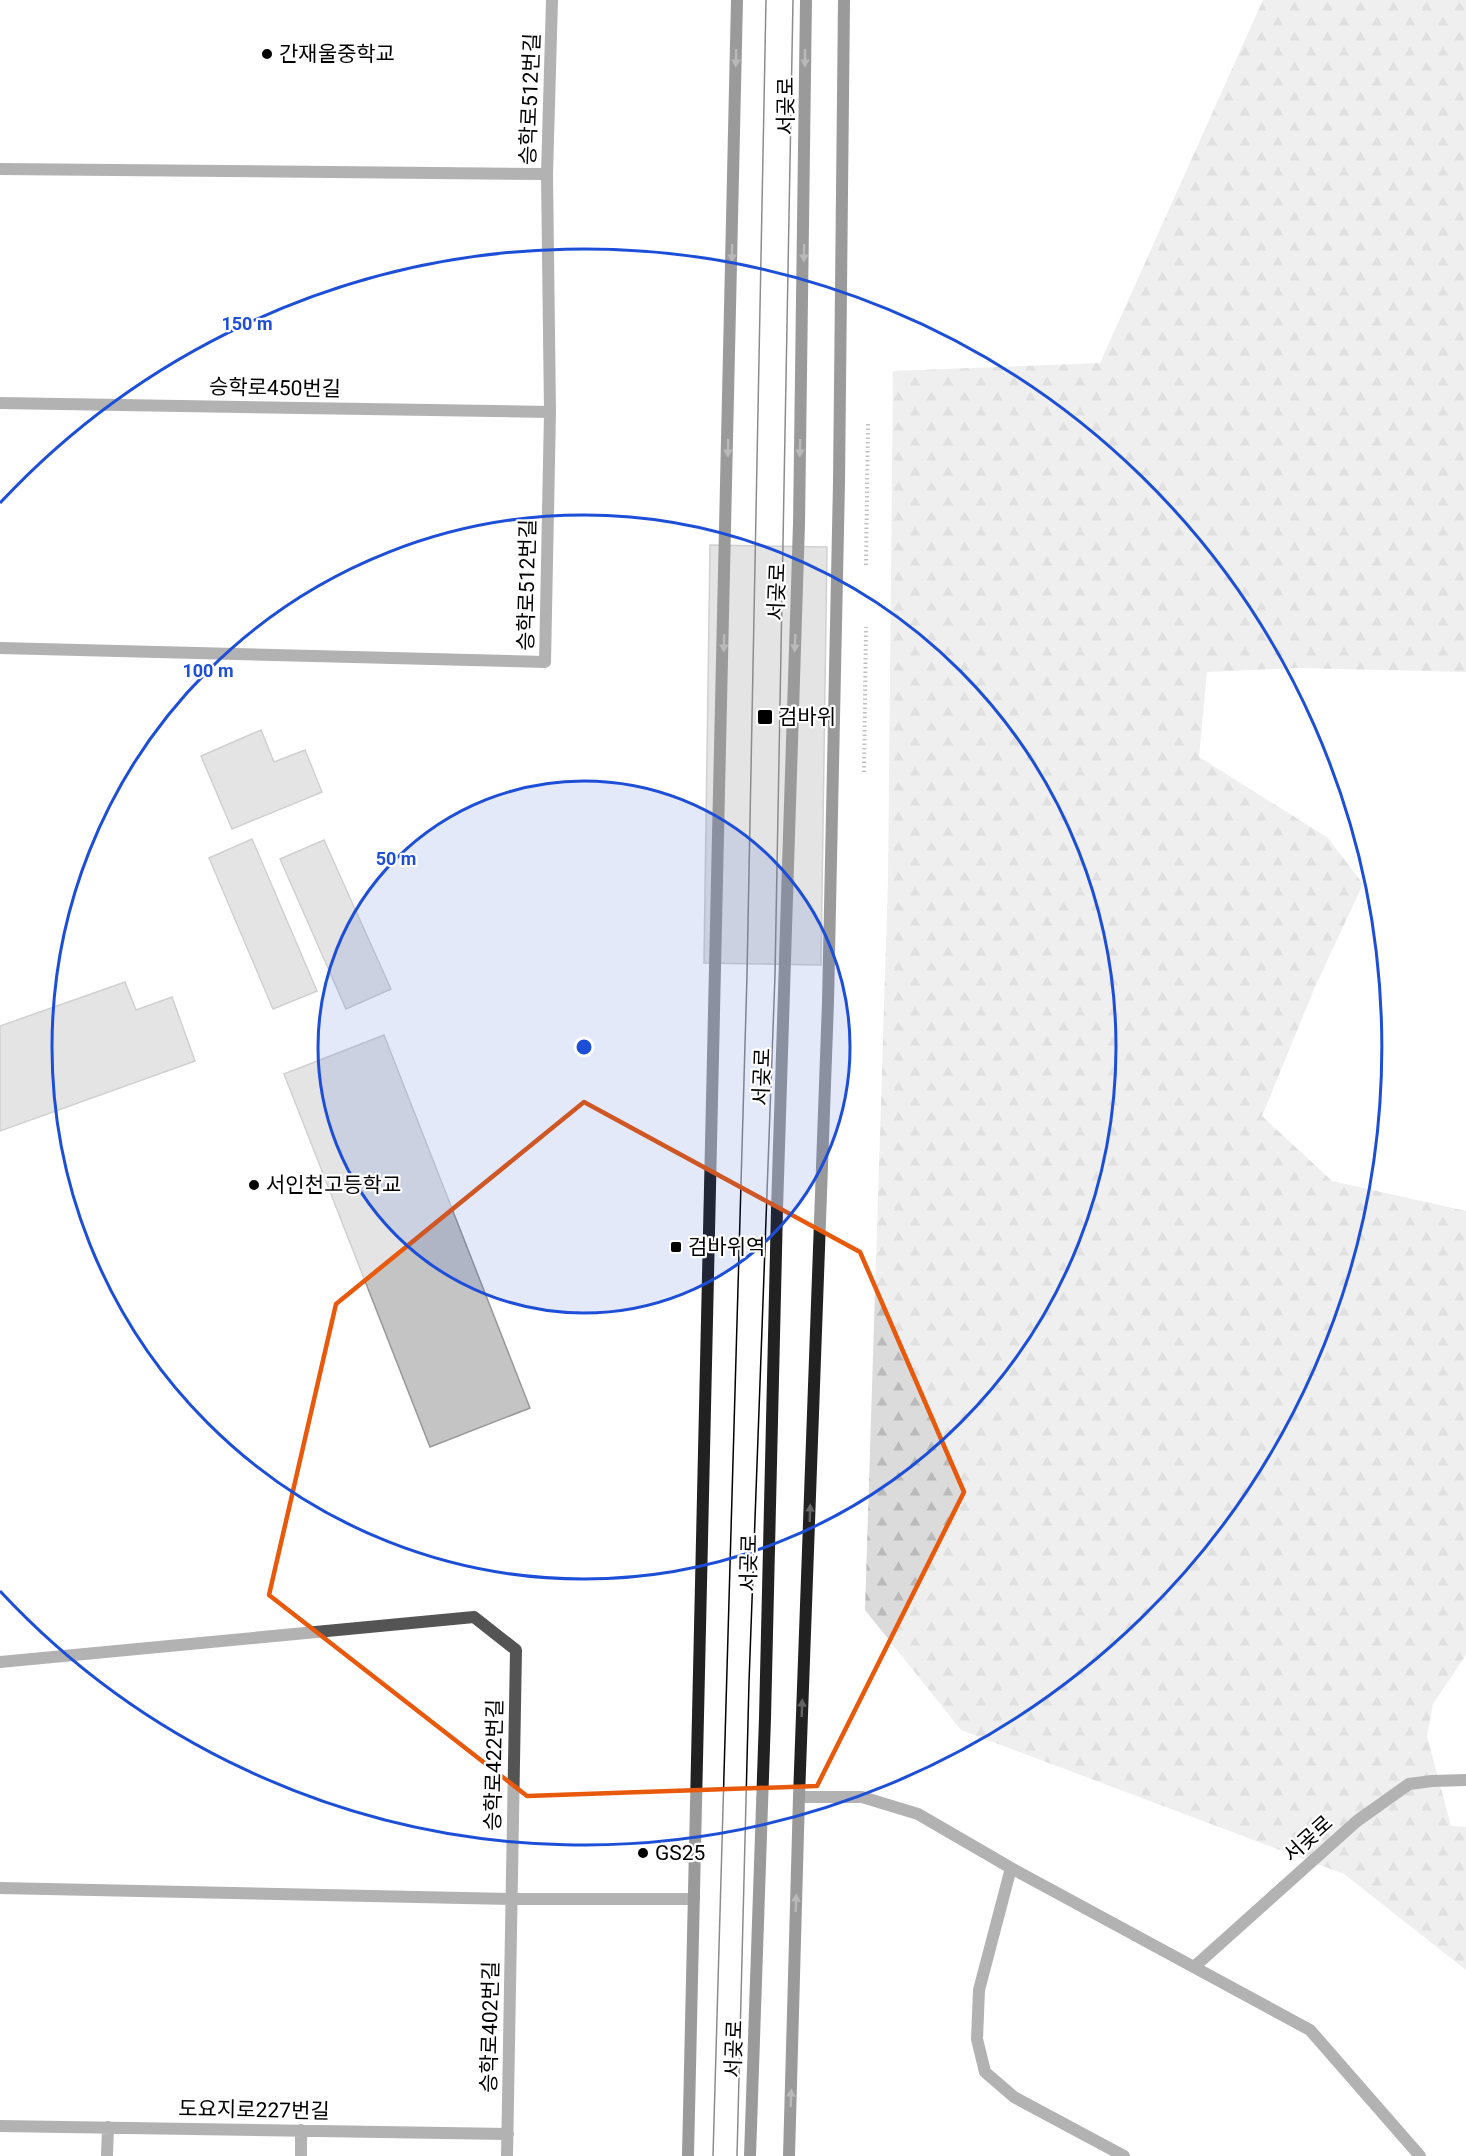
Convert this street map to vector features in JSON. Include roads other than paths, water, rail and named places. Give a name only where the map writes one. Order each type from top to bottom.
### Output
[{"type":"main road","name":"서곶로","points":[[688,2156],[737,0]]},
{"type":"main road","name":"서곶로","points":[[750,2156],[765,1718],[777,1209],[798,548],[806,0]]},
{"type":"main road","points":[[789,2156],[799,1797],[828,1002],[839,483],[844,0]]},
{"type":"street","name":"승학로512번길","points":[[0,648],[545,662],[549,412],[547,174],[552,0]]},
{"type":"street","points":[[0,169],[547,174]]},
{"type":"street","name":"승학로450번길","points":[[0,403],[549,412]]},
{"type":"street","name":"승학로422번길","points":[[0,1662],[474,1617],[516,1650],[511,1899]]},
{"type":"street","name":"서곶로","points":[[1194,1967],[1357,1821],[1409,1784],[1466,1780]]},
{"type":"street","points":[[799,1797],[862,1797],[918,1814],[1011,1868],[1310,2030],[1420,2156]]},
{"type":"street","points":[[1011,1868],[979,1990],[977,2039],[985,2072],[1014,2097],[1125,2156]]},
{"type":"street","points":[[0,1888],[511,1899],[694,1899]]},
{"type":"street","name":"승학로402번길","points":[[507,2156],[511,1899]]},
{"type":"street","name":"도요지로227번길","points":[[0,2126],[508,2134]]},
{"type":"street","points":[[107,2156],[108,2127]]},
{"type":"street","points":[[301,2130],[301,2156]]},
{"type":"tram line","points":[[713,2156],[747,975],[766,0]]},
{"type":"tram line","points":[[737,2156],[749,1682],[775,975],[793,0]]},
{"type":"place","name":"간재울중학교","points":[[267,54]]},
{"type":"place","name":"검바위","points":[[765,717]]},
{"type":"place","name":"서인천고등학교","points":[[254,1185]]},
{"type":"place","name":"검바위역","points":[[676,1247]]},
{"type":"place","name":"GS25","points":[[643,1853]]}]
